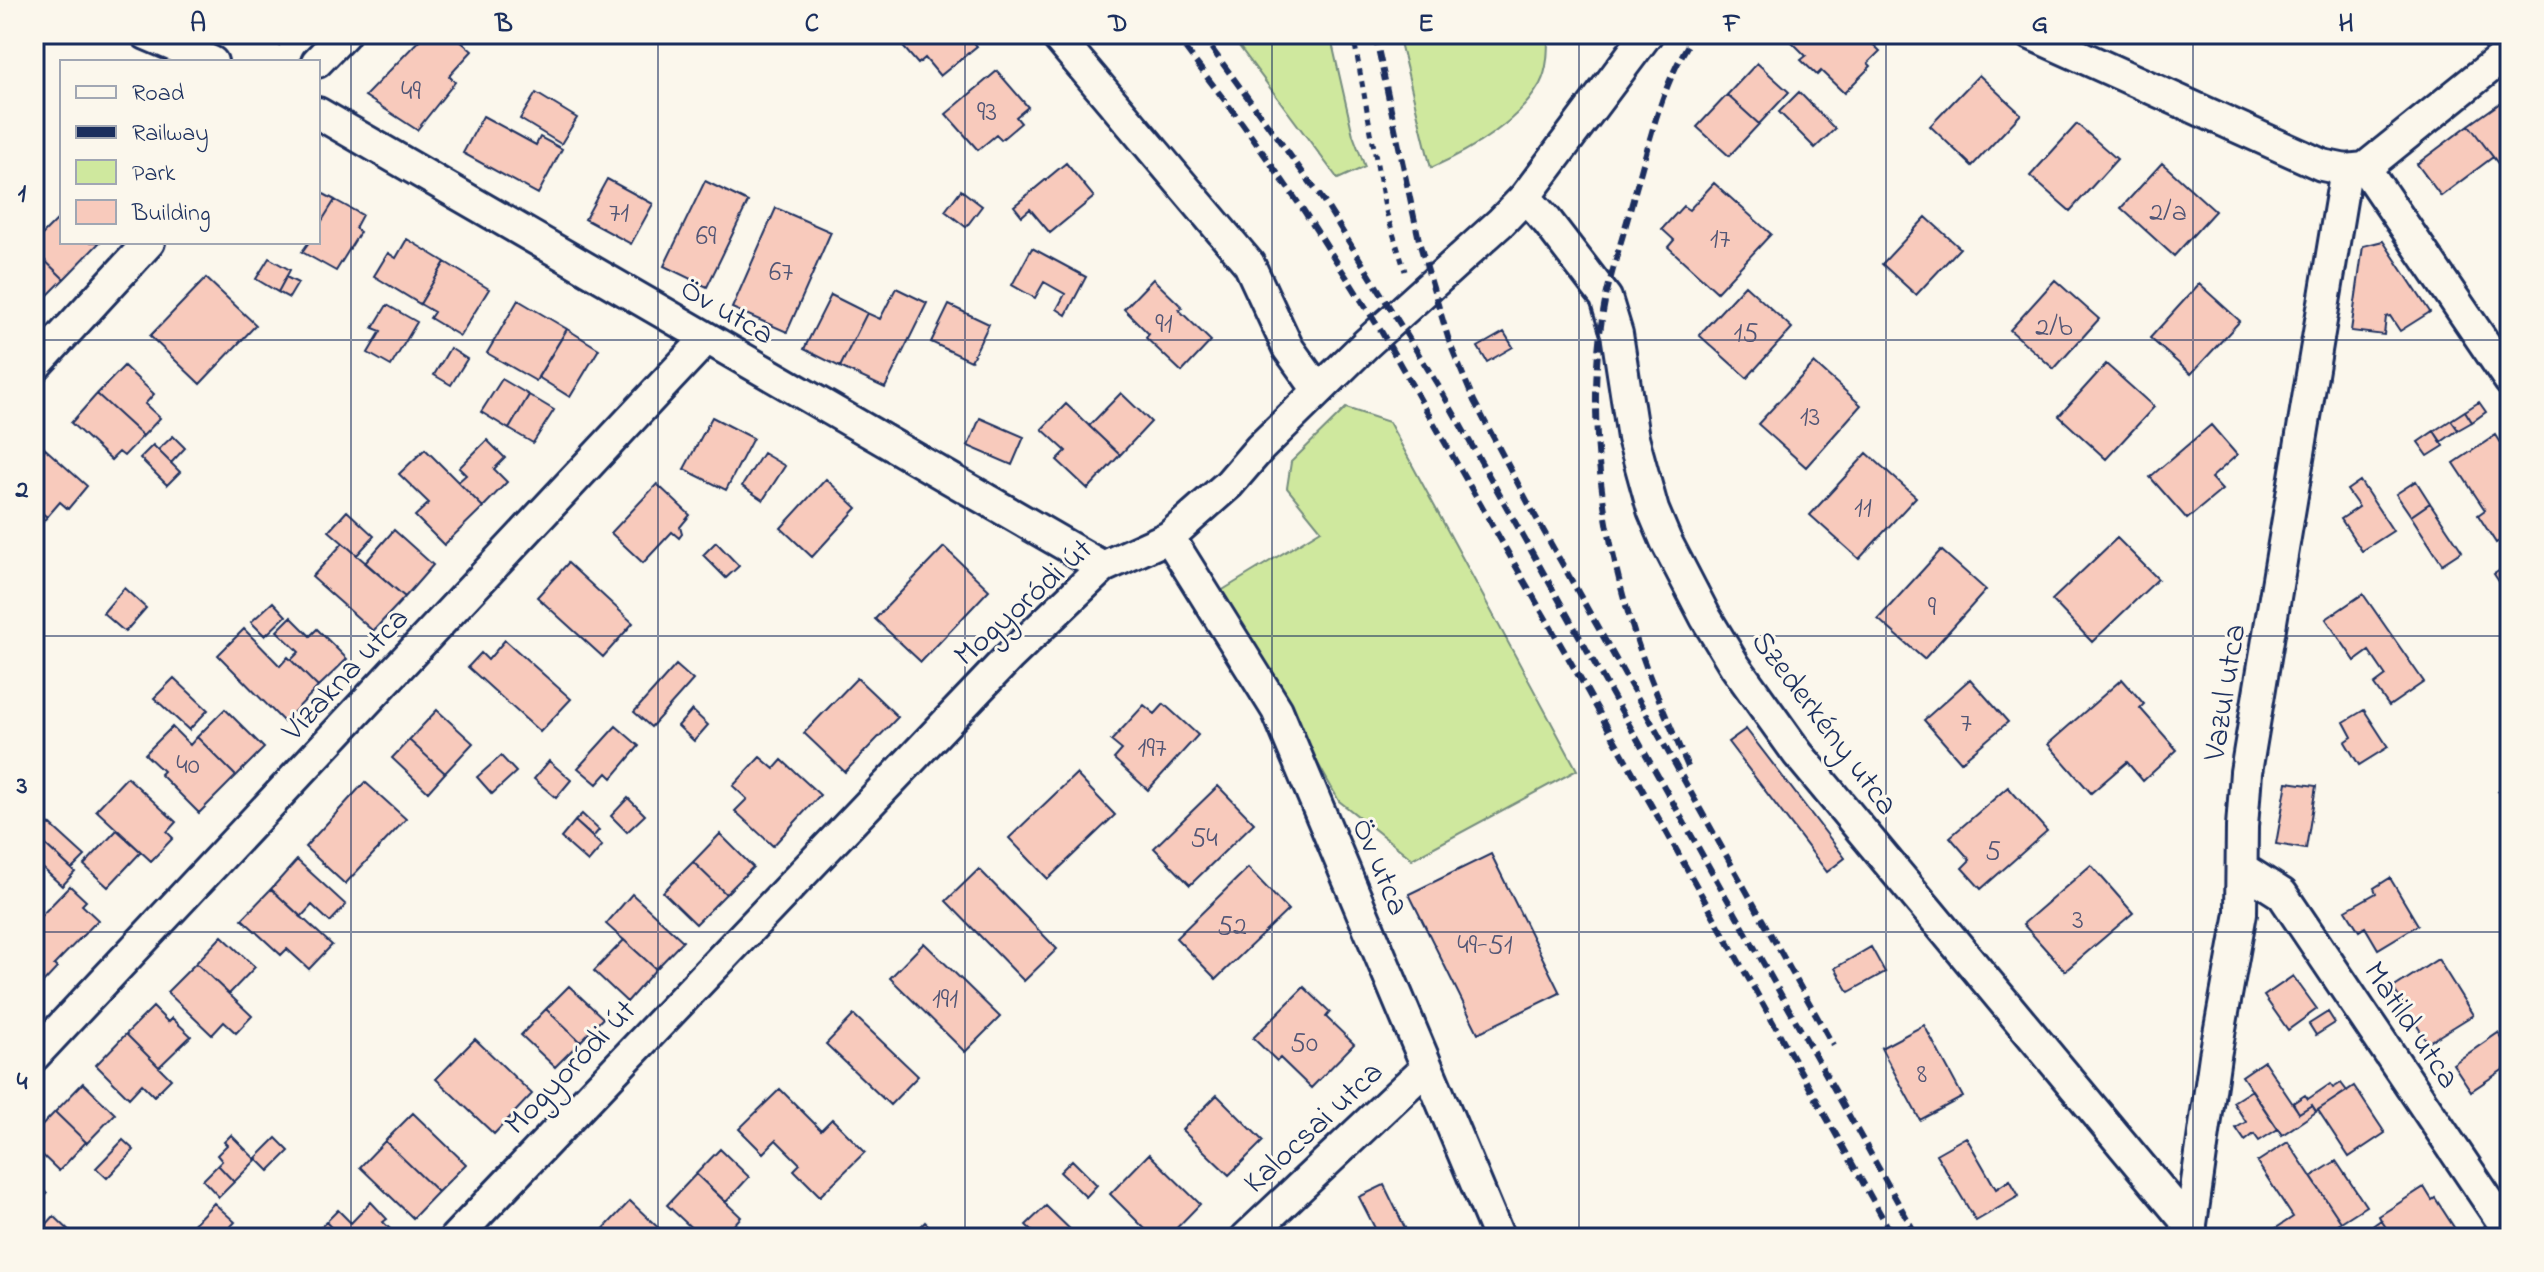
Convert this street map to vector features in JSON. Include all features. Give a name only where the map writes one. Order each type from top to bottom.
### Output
[{"type":"street","points":[[146,34],[207,60]]},
{"type":"street","points":[[319,60],[344,34]]},
{"type":"street","points":[[1055,34],[1249,264],[1288,348],[1318,390]]},
{"type":"street","name":"Mogyoródi út","points":[[455,1238],[1009,657],[1103,567],[1169,537],[1229,484],[1318,390],[1525,197],[1647,34]]},
{"type":"street","points":[[2031,34],[2322,165],[2355,169],[2510,51]]},
{"type":"street","name":"Öv utca","points":[[320,114],[1103,567]]},
{"type":"street","points":[[2355,169],[2510,381]]},
{"type":"street","name":"Vazul utca","points":[[2190,1232],[2215,1056],[2241,913],[2246,772],[2355,169]]},
{"type":"street","name":"Szederkény utca","points":[[1525,197],[1606,298],[1617,334],[1633,438],[1653,510],[1700,607],[1735,666],[1798,754],[2190,1232]]},
{"type":"street","points":[[34,367],[147,244]]},
{"type":"street","name":"Vízakna utca","points":[[34,1056],[706,339]]},
{"type":"street","name":"Öv utca","points":[[1169,537],[1277,710],[1499,1238]]},
{"type":"street","name":"Matild utca","points":[[2243,869],[2282,894],[2510,1233]]},
{"type":"street","name":"Kalocsai utca","points":[[1246,1238],[1427,1067]]},
{"type":"path","points":[[1353,34],[1385,208],[1415,300]]},
{"type":"green space","points":[[1230,34],[1330,34],[1353,135],[1365,167],[1338,179]]},
{"type":"green space","points":[[1398,34],[1548,34],[1545,72],[1531,98],[1506,123],[1462,153],[1431,168]]},
{"type":"green space","points":[[1346,408],[1389,422],[1577,770],[1412,859],[1339,801],[1221,591],[1321,530],[1287,488],[1291,462]]},
{"type":"building","points":[[267,34],[290,34],[279,45]]},
{"type":"building","points":[[425,34],[452,34],[472,51],[449,76],[455,82],[417,130],[365,96]]},
{"type":"building","points":[[892,34],[967,34],[977,46],[940,76],[925,58],[918,64]]},
{"type":"building","points":[[1796,34],[1862,34],[1880,51],[1868,63],[1871,66],[1844,93],[1821,71],[1817,75],[1801,60],[1806,56],[1790,40]]},
{"type":"building","points":[[1757,63],[1789,92],[1759,124],[1727,95]]},
{"type":"building","points":[[997,71],[1028,107],[1016,117],[1021,123],[1001,140],[996,135],[978,150],[946,114]]},
{"type":"building","points":[[1979,75],[2021,114],[1972,166],[1930,126]]},
{"type":"building","points":[[1799,92],[1835,129],[1815,148],[1779,112]]},
{"type":"building","points":[[536,93],[577,118],[561,144],[520,119]]},
{"type":"building","points":[[1727,95],[1759,124],[1729,156],[1697,127]]},
{"type":"building","points":[[2510,96],[2510,171],[2506,174],[2469,125]]},
{"type":"building","points":[[483,116],[536,145],[540,137],[562,149],[538,194],[463,153]]},
{"type":"building","points":[[2077,124],[2117,159],[2070,211],[2030,176]]},
{"type":"building","points":[[2469,125],[2493,157],[2441,196],[2417,164]]},
{"type":"building","points":[[1066,163],[1094,197],[1050,233],[1030,209],[1022,216],[1014,206]]},
{"type":"building","points":[[2162,163],[2215,211],[2174,256],[2121,208]]},
{"type":"building","points":[[607,179],[653,204],[631,244],[585,219]]},
{"type":"building","points":[[705,181],[748,202],[707,287],[664,266]]},
{"type":"building","points":[[1714,183],[1771,234],[1717,292],[1668,247],[1674,240],[1662,229],[1683,206],[1689,210]]},
{"type":"building","points":[[961,190],[982,206],[966,227],[945,211]]},
{"type":"building","points":[[320,192],[335,200],[320,224]]},
{"type":"building","points":[[335,200],[362,215],[355,228],[360,232],[336,271],[302,252],[308,244],[320,244],[320,224]]},
{"type":"building","points":[[776,208],[831,232],[787,332],[732,308]]},
{"type":"building","points":[[60,217],[60,244],[98,244],[64,279],[34,250],[34,243]]},
{"type":"building","points":[[1926,217],[1960,248],[1916,295],[1882,264]]},
{"type":"building","points":[[407,239],[445,262],[420,304],[374,276],[388,253],[396,258]]},
{"type":"building","points":[[2383,241],[2430,312],[2400,331],[2390,316],[2386,317],[2384,335],[2351,331],[2363,246]]},
{"type":"building","points":[[1032,248],[1086,277],[1066,315],[1057,309],[1065,294],[1044,282],[1035,298],[1012,285]]},
{"type":"building","points":[[34,250],[64,279],[34,309]]},
{"type":"building","points":[[269,258],[290,270],[278,292],[256,279]]},
{"type":"building","points":[[445,262],[489,289],[460,336],[430,318],[434,312],[420,304]]},
{"type":"building","points":[[286,277],[298,283],[289,298],[278,292]]},
{"type":"building","points":[[206,278],[256,325],[200,384],[150,336]]},
{"type":"building","points":[[1153,279],[1211,341],[1182,372],[1146,338],[1149,334],[1124,309]]},
{"type":"building","points":[[2055,280],[2099,319],[2054,369],[2010,330]]},
{"type":"building","points":[[2199,284],[2240,321],[2191,374],[2150,338]]},
{"type":"building","points":[[1745,285],[1792,328],[1747,378],[1699,335]]},
{"type":"building","points":[[896,288],[927,303],[885,388],[840,367],[867,313],[880,319]]},
{"type":"building","points":[[831,295],[867,313],[840,367],[804,349]]},
{"type":"building","points":[[518,300],[567,329],[536,381],[487,353]]},
{"type":"building","points":[[387,305],[417,322],[391,366],[368,353],[381,331],[373,328]]},
{"type":"building","points":[[949,305],[989,324],[971,361],[931,342]]},
{"type":"building","points":[[567,329],[599,349],[570,397],[538,377]]},
{"type":"building","points":[[1504,332],[1513,347],[1487,362],[1478,347]]},
{"type":"building","points":[[450,348],[467,359],[451,385],[434,375]]},
{"type":"building","points":[[1814,363],[1861,405],[1806,467],[1758,424]]},
{"type":"building","points":[[2106,364],[2154,407],[2106,459],[2059,416]]},
{"type":"building","points":[[124,366],[154,394],[145,404],[160,418],[143,436],[97,394]]},
{"type":"building","points":[[502,379],[529,395],[509,429],[481,412]]},
{"type":"building","points":[[1121,393],[1151,422],[1120,455],[1089,426]]},
{"type":"building","points":[[97,394],[143,436],[124,456],[119,452],[111,460],[71,423]]},
{"type":"building","points":[[529,395],[554,410],[533,443],[509,429]]},
{"type":"building","points":[[2479,402],[2486,412],[2472,422],[2465,411]]},
{"type":"building","points":[[1066,404],[1120,455],[1088,489],[1057,460],[1066,451],[1042,429]]},
{"type":"building","points":[[2465,411],[2472,422],[2458,430],[2451,420]]},
{"type":"building","points":[[712,417],[753,438],[726,490],[684,469]]},
{"type":"building","points":[[980,418],[1024,437],[1012,465],[968,446]]},
{"type":"building","points":[[2451,420],[2458,430],[2441,442],[2434,431]]},
{"type":"building","points":[[2211,425],[2237,455],[2211,478],[2222,490],[2187,519],[2150,477]]},
{"type":"building","points":[[2434,431],[2444,446],[2428,456],[2418,442]]},
{"type":"building","points":[[2496,435],[2510,457],[2510,534],[2496,543],[2478,515],[2485,510],[2454,463]]},
{"type":"building","points":[[173,436],[185,448],[171,463],[158,450]]},
{"type":"building","points":[[487,440],[505,458],[494,469],[507,482],[483,507],[458,482],[466,475],[459,468]]},
{"type":"building","points":[[153,445],[180,472],[167,485],[140,458]]},
{"type":"building","points":[[42,446],[87,486],[68,509],[60,502],[47,517],[34,506],[34,455]]},
{"type":"building","points":[[425,449],[483,507],[444,545],[415,516],[429,503],[399,474]]},
{"type":"building","points":[[763,453],[785,466],[763,500],[742,486]]},
{"type":"building","points":[[1867,453],[1916,497],[1859,559],[1810,515]]},
{"type":"building","points":[[826,479],[857,508],[812,557],[781,528]]},
{"type":"building","points":[[2360,481],[2393,531],[2362,551],[2341,519],[2359,507],[2347,490]]},
{"type":"building","points":[[2416,481],[2430,503],[2411,516],[2396,494]]},
{"type":"building","points":[[657,484],[690,515],[680,527],[682,534],[679,538],[672,532],[643,563],[611,533]]},
{"type":"building","points":[[2430,503],[2462,551],[2442,564],[2411,516]]},
{"type":"building","points":[[34,506],[47,517],[34,531]]},
{"type":"building","points":[[347,511],[374,536],[357,555],[329,531]]},
{"type":"building","points":[[394,530],[433,565],[405,597],[365,563]]},
{"type":"building","points":[[2117,538],[2158,579],[2092,642],[2052,600]]},
{"type":"building","points":[[716,542],[739,566],[726,578],[703,555]]},
{"type":"building","points":[[343,543],[405,597],[373,631],[312,577]]},
{"type":"building","points":[[944,547],[989,590],[921,662],[875,619]]},
{"type":"building","points":[[1941,550],[1986,590],[1924,659],[1878,619]]},
{"type":"building","points":[[568,563],[633,623],[603,657],[537,597]]},
{"type":"building","points":[[2510,564],[2510,598],[2494,574]]},
{"type":"building","points":[[124,588],[146,608],[125,632],[103,613]]},
{"type":"building","points":[[2363,594],[2424,682],[2389,706],[2374,685],[2386,676],[2369,651],[2355,661],[2326,619]]},
{"type":"building","points":[[273,602],[286,616],[265,636],[251,622]]},
{"type":"building","points":[[291,617],[310,636],[317,629],[347,659],[318,687],[291,660],[299,652],[277,631]]},
{"type":"building","points":[[244,629],[280,666],[288,657],[318,687],[284,722],[218,655]]},
{"type":"building","points":[[505,640],[571,699],[540,732],[468,667],[481,653],[488,660]]},
{"type":"building","points":[[676,665],[693,680],[651,727],[634,712]]},
{"type":"building","points":[[174,678],[208,710],[189,730],[154,698]]},
{"type":"building","points":[[857,678],[898,717],[845,772],[804,733]]},
{"type":"building","points":[[1970,679],[2008,722],[1961,762],[1924,720]]},
{"type":"building","points":[[2122,679],[2144,704],[2140,708],[2177,750],[2143,781],[2127,762],[2091,793],[2048,744]]},
{"type":"building","points":[[1164,704],[1198,735],[1148,790],[1114,759],[1122,750],[1111,741],[1144,705],[1155,714]]},
{"type":"building","points":[[225,709],[264,748],[236,776],[197,737]]},
{"type":"building","points":[[437,710],[473,743],[445,773],[409,740]]},
{"type":"building","points":[[692,710],[708,725],[694,741],[678,726]]},
{"type":"building","points":[[2364,710],[2388,747],[2359,765],[2345,742],[2352,737],[2344,722]]},
{"type":"building","points":[[616,726],[639,746],[612,778],[607,773],[597,784],[578,768]]},
{"type":"building","points":[[172,727],[190,745],[197,737],[236,776],[199,813],[160,774],[163,771],[145,754]]},
{"type":"building","points":[[1746,729],[1845,858],[1827,872],[1728,742]]},
{"type":"building","points":[[409,740],[445,773],[428,792],[392,758]]},
{"type":"building","points":[[501,756],[516,772],[492,794],[477,777]]},
{"type":"building","points":[[760,757],[774,769],[782,760],[820,795],[773,846],[735,811],[747,799],[733,786]]},
{"type":"building","points":[[549,761],[571,780],[556,798],[534,779]]},
{"type":"building","points":[[1076,774],[1115,815],[1048,879],[1009,838]]},
{"type":"building","points":[[127,777],[176,822],[167,832],[173,838],[151,861],[96,810]]},
{"type":"building","points":[[365,782],[406,819],[345,884],[305,847]]},
{"type":"building","points":[[2287,782],[2316,786],[2306,849],[2276,844]]},
{"type":"building","points":[[2510,784],[2510,809],[2498,792]]},
{"type":"building","points":[[1218,786],[1254,823],[1190,885],[1154,848]]},
{"type":"building","points":[[2008,787],[2047,831],[1981,889],[1962,868],[1970,860],[1950,837]]},
{"type":"building","points":[[628,798],[645,815],[627,832],[611,816]]},
{"type":"building","points":[[582,814],[599,830],[593,837],[575,821]]},
{"type":"building","points":[[575,821],[602,846],[588,862],[561,838]]},
{"type":"building","points":[[46,824],[85,856],[72,869],[36,836]]},
{"type":"building","points":[[117,830],[141,852],[108,887],[84,865]]},
{"type":"building","points":[[720,834],[753,867],[726,894],[693,862]]},
{"type":"building","points":[[36,836],[75,872],[62,886],[34,860]]},
{"type":"building","points":[[1491,854],[1560,993],[1478,1033],[1409,894]]},
{"type":"building","points":[[297,860],[346,905],[330,922],[312,905],[301,917],[271,889]]},
{"type":"building","points":[[693,862],[726,894],[696,924],[663,892]]},
{"type":"building","points":[[2091,865],[2133,913],[2065,971],[2023,924]]},
{"type":"building","points":[[1248,868],[1288,910],[1216,979],[1176,938]]},
{"type":"building","points":[[979,869],[1057,949],[1024,981],[946,901]]},
{"type":"building","points":[[2390,878],[2418,925],[2378,949],[2365,927],[2359,931],[2346,910],[2376,893],[2374,888]]},
{"type":"building","points":[[70,886],[86,901],[82,905],[98,920],[54,965],[57,968],[42,984],[34,975],[34,923]]},
{"type":"building","points":[[271,889],[332,945],[309,969],[287,949],[281,955],[242,919]]},
{"type":"building","points":[[632,894],[683,941],[656,969],[606,924]]},
{"type":"building","points":[[222,936],[255,967],[229,994],[196,963]]},
{"type":"building","points":[[624,940],[656,969],[627,1002],[594,971]]},
{"type":"building","points":[[924,943],[1000,1017],[965,1052],[890,978]]},
{"type":"building","points":[[1871,947],[1885,972],[1849,992],[1835,968]]},
{"type":"building","points":[[2438,959],[2473,1015],[2428,1043],[2393,988]]},
{"type":"building","points":[[196,963],[252,1016],[236,1033],[224,1022],[212,1035],[167,992]]},
{"type":"building","points":[[2293,976],[2317,1009],[2288,1030],[2264,996]]},
{"type":"building","points":[[569,986],[603,1018],[580,1042],[546,1009]]},
{"type":"building","points":[[1304,987],[1330,1012],[1326,1017],[1354,1044],[1311,1088],[1280,1058],[1277,1061],[1253,1038]]},
{"type":"building","points":[[153,1007],[168,1022],[172,1018],[191,1036],[159,1067],[126,1034]]},
{"type":"building","points":[[546,1009],[580,1042],[555,1067],[521,1035]]},
{"type":"building","points":[[2328,1012],[2335,1023],[2316,1035],[2309,1024]]},
{"type":"building","points":[[854,1015],[918,1076],[890,1105],[826,1044]]},
{"type":"building","points":[[1924,1025],[1963,1097],[1920,1120],[1881,1048]]},
{"type":"building","points":[[2498,1033],[2510,1050],[2510,1065],[2471,1091],[2453,1064]]},
{"type":"building","points":[[126,1034],[171,1079],[154,1096],[142,1084],[129,1098],[96,1065]]},
{"type":"building","points":[[475,1039],[532,1094],[494,1134],[436,1079]]},
{"type":"building","points":[[2264,1061],[2299,1113],[2312,1105],[2316,1112],[2282,1135],[2242,1076]]},
{"type":"building","points":[[83,1083],[115,1114],[87,1143],[55,1112]]},
{"type":"building","points":[[2341,1083],[2347,1091],[2316,1111],[2312,1105],[2299,1113],[2293,1103],[2305,1095],[2308,1099],[2330,1084],[2333,1088]]},
{"type":"building","points":[[2354,1086],[2385,1133],[2349,1157],[2318,1110]]},
{"type":"building","points":[[780,1089],[821,1130],[832,1119],[865,1152],[820,1196],[794,1170],[800,1164],[776,1140],[763,1153],[739,1129]]},
{"type":"building","points":[[2252,1090],[2278,1129],[2259,1141],[2254,1134],[2245,1141],[2236,1128],[2246,1122],[2233,1102]]},
{"type":"building","points":[[1217,1095],[1263,1141],[1229,1175],[1182,1130]]},
{"type":"building","points":[[55,1112],[86,1142],[59,1171],[34,1147],[34,1134]]},
{"type":"building","points":[[413,1113],[466,1164],[438,1192],[385,1141]]},
{"type":"building","points":[[231,1135],[256,1160],[234,1182],[218,1165],[222,1161],[217,1155],[227,1145],[224,1142]]},
{"type":"building","points":[[1966,1137],[1996,1189],[2010,1180],[2019,1196],[1976,1221],[1936,1154]]},
{"type":"building","points":[[276,1138],[289,1151],[269,1171],[256,1158]]},
{"type":"building","points":[[123,1140],[134,1150],[107,1178],[96,1168]]},
{"type":"building","points":[[385,1141],[438,1192],[413,1218],[360,1167]]},
{"type":"building","points":[[2288,1142],[2341,1222],[2318,1238],[2261,1238],[2293,1217],[2257,1162]]},
{"type":"building","points":[[720,1149],[749,1177],[726,1202],[696,1174]]},
{"type":"building","points":[[1149,1154],[1200,1204],[1167,1238],[1154,1238],[1110,1194]]},
{"type":"building","points":[[1072,1160],[1097,1185],[1086,1197],[1060,1172]]},
{"type":"building","points":[[2336,1161],[2366,1206],[2341,1222],[2311,1177]]},
{"type":"building","points":[[218,1165],[234,1182],[219,1197],[203,1180]]},
{"type":"building","points":[[696,1174],[741,1217],[722,1238],[710,1238],[704,1233],[700,1236],[667,1205]]},
{"type":"building","points":[[34,1181],[47,1194],[34,1207]]},
{"type":"building","points":[[1384,1185],[1408,1234],[1399,1238],[1380,1238],[1359,1197]]},
{"type":"building","points":[[2424,1187],[2457,1232],[2454,1234],[2457,1238],[2393,1238],[2381,1220],[2379,1216]]},
{"type":"building","points":[[630,1201],[669,1238],[595,1238]]},
{"type":"building","points":[[371,1202],[387,1219],[383,1222],[399,1238],[341,1238],[326,1222],[338,1210],[351,1223]]},
{"type":"building","points":[[214,1203],[235,1222],[220,1238],[191,1238],[185,1233]]},
{"type":"building","points":[[1046,1206],[1079,1238],[1039,1238],[1026,1225]]},
{"type":"building","points":[[54,1216],[76,1237],[76,1238],[36,1236]]},
{"type":"building","points":[[2381,1220],[2393,1238],[2361,1238],[2366,1235],[2364,1232]]},
{"type":"building","points":[[326,1222],[341,1238],[316,1238],[313,1235]]},
{"type":"building","points":[[925,1222],[941,1238],[910,1238]]},
{"type":"railway","points":[[1174,34],[1304,211],[1381,331],[1894,1238]]},
{"type":"railway","points":[[1201,34],[1323,200],[1439,387],[1918,1238]]},
{"type":"railway","points":[[1375,34],[1420,245],[1450,344],[1474,401],[1533,512],[1833,1045]]},
{"type":"railway","points":[[1688,767],[1643,660],[1625,603],[1606,517],[1600,472],[1596,382],[1606,297],[1646,151],[1674,71],[1695,34]]}]
